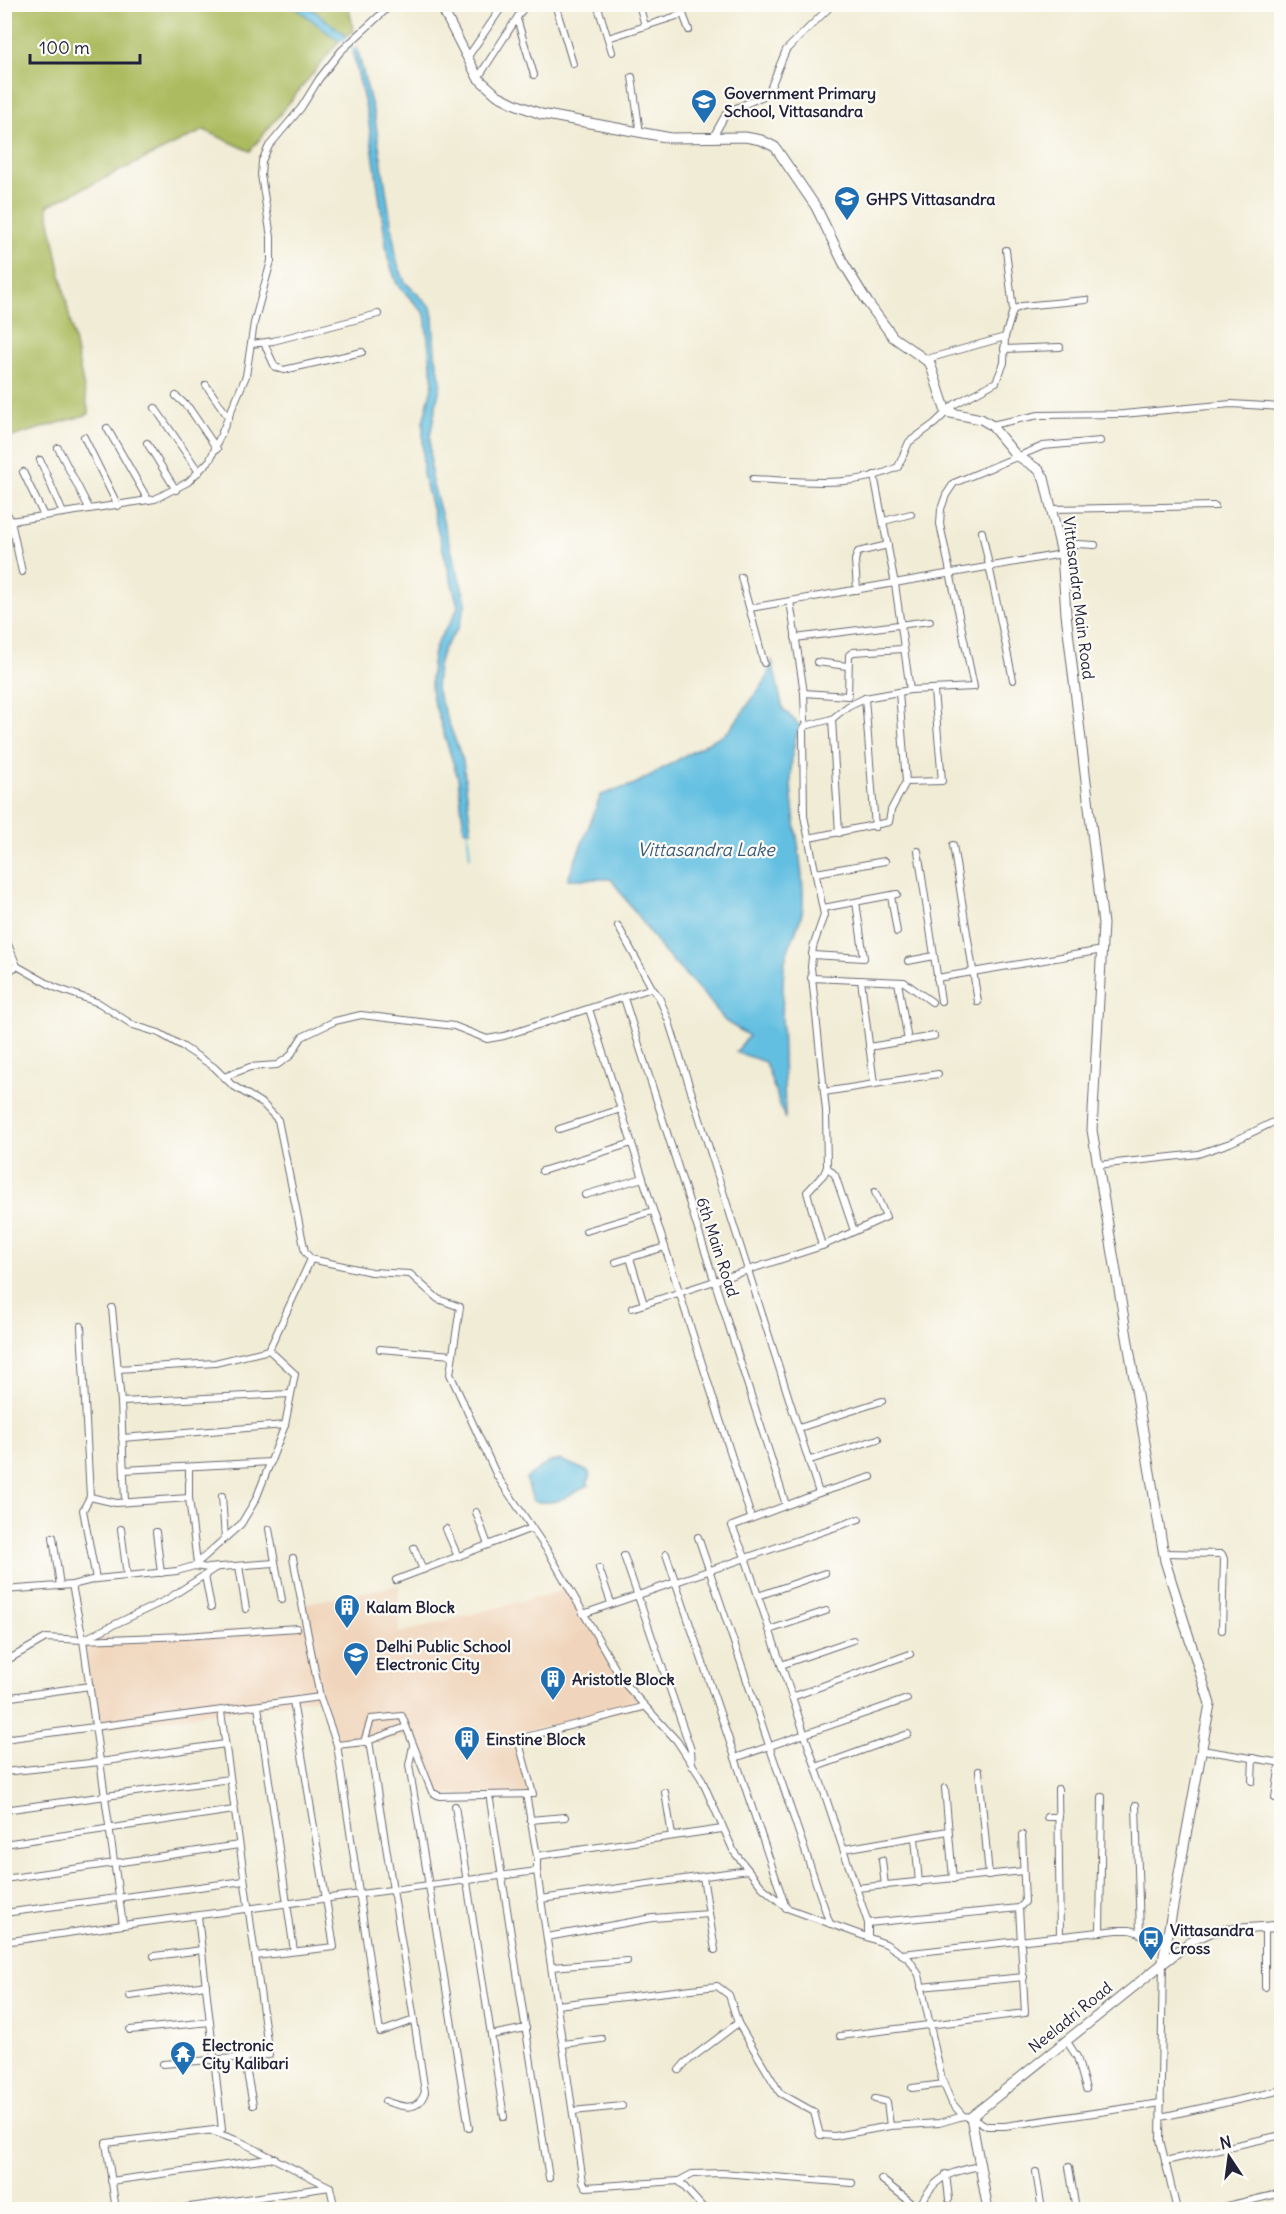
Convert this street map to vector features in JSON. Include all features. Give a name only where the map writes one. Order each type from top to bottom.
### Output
[{"type":"street","points":[[8,522],[148,500],[176,490],[200,472],[216,449],[246,376],[254,323],[271,261],[271,237],[261,175],[262,161],[269,146],[301,108],[341,51],[392,4]]},
{"type":"street","points":[[440,4],[478,78],[504,99],[541,114],[677,139],[753,138],[775,147],[816,207],[861,294],[892,337],[927,359],[935,372],[946,412]]},
{"type":"street","points":[[467,58],[504,4]]},
{"type":"street","points":[[478,78],[526,4]]},
{"type":"street","points":[[555,4],[573,64]]},
{"type":"street","points":[[597,4],[612,52]]},
{"type":"street","points":[[639,4],[645,26]]},
{"type":"street","points":[[680,4],[689,30]]},
{"type":"street","points":[[713,137],[727,112],[768,94],[786,50],[833,4]]},
{"type":"street","points":[[608,38],[683,14]]},
{"type":"street","points":[[516,19],[534,75]]},
{"type":"street","points":[[632,77],[640,132]]},
{"type":"street","points":[[753,479],[812,482],[855,480],[897,467],[903,460],[909,442],[946,412],[996,382],[1002,373],[1005,337],[1013,310],[1006,250]]},
{"type":"street","points":[[1013,310],[1022,306],[1086,300]]},
{"type":"street","points":[[252,344],[264,343],[378,314]]},
{"type":"street","points":[[927,359],[1005,337]]},
{"type":"street","points":[[264,343],[274,367],[284,370],[362,352]]},
{"type":"street","points":[[1004,349],[1060,347]]},
{"type":"street","points":[[206,385],[229,418]]},
{"type":"street","points":[[176,396],[189,408],[216,449]]},
{"type":"street","points":[[991,425],[1040,415],[1124,414],[1231,404],[1281,407]]},
{"type":"street","points":[[155,408],[200,472]]},
{"type":"street","name":"Vittasandra Main Road","points":[[946,412],[981,419],[991,425],[1020,458],[1042,474],[1053,509],[1062,554],[1066,614],[1103,924],[1091,1120],[1163,1553],[1210,1704],[1163,1961]]},
{"type":"street","points":[[106,428],[148,500]]},
{"type":"street","points":[[84,437],[118,506]]},
{"type":"street","points":[[822,1246],[807,1192],[824,1174],[826,1167],[824,1092],[811,978],[812,955],[824,915],[804,809],[803,729],[805,726],[832,719],[848,706],[865,698],[910,690],[969,689],[975,685],[940,524],[945,495],[954,483],[1020,458],[1043,446],[1100,441]]},
{"type":"street","points":[[147,443],[176,490]]},
{"type":"street","points":[[58,448],[89,508]]},
{"type":"street","points":[[40,460],[63,513]]},
{"type":"street","points":[[23,472],[44,516]]},
{"type":"street","points":[[874,475],[895,584],[910,690]]},
{"type":"street","points":[[1053,509],[1215,506]]},
{"type":"street","points":[[4,508],[22,572]]},
{"type":"street","points":[[884,521],[911,514]]},
{"type":"street","points":[[982,532],[1013,680]]},
{"type":"street","points":[[1060,543],[1095,545]]},
{"type":"street","points":[[857,590],[855,560],[858,552],[888,545]]},
{"type":"street","points":[[750,608],[1062,554]]},
{"type":"street","points":[[741,577],[764,663]]},
{"type":"street","points":[[790,601],[804,693],[805,720]]},
{"type":"street","points":[[795,638],[930,621]]},
{"type":"street","points":[[804,693],[848,696],[849,655],[854,652],[903,649]]},
{"type":"street","points":[[817,662],[847,666]]},
{"type":"street","points":[[906,782],[942,781],[934,691]]},
{"type":"street","points":[[809,838],[874,827],[889,822],[891,810],[906,782],[899,692]]},
{"type":"street","points":[[865,698],[874,827]]},
{"type":"street","points":[[832,719],[840,833]]},
{"type":"street","points":[[953,845],[978,1002]]},
{"type":"street","points":[[918,851],[941,1001]]},
{"type":"street","points":[[816,873],[885,861]]},
{"type":"street","points":[[823,908],[894,895],[897,932]]},
{"type":"street","points":[[812,955],[864,958],[856,902]]},
{"type":"street","points":[[618,926],[659,997],[668,1019],[819,1493]]},
{"type":"street","points":[[4,935],[17,966],[54,987],[99,1003],[133,1025],[159,1033],[214,1067],[224,1077],[263,1104],[278,1120],[305,1252],[310,1259],[371,1272],[410,1274],[438,1299],[460,1307],[450,1374],[497,1476],[532,1528],[623,1682],[643,1707],[667,1729],[701,1778],[738,1859],[762,1887],[787,1908],[868,1936],[909,1959],[919,1976],[928,2027],[944,2084],[952,2103],[967,2116],[987,2126],[1005,2126],[1161,2103]]},
{"type":"street","points":[[937,978],[1103,950]]},
{"type":"street","points":[[908,961],[934,956]]},
{"type":"street","points":[[4,974],[17,966]]},
{"type":"street","points":[[811,978],[904,982],[932,1002]]},
{"type":"street","points":[[861,980],[874,1084]]},
{"type":"street","points":[[898,982],[908,1041]]},
{"type":"street","points":[[224,1077],[250,1067],[277,1065],[290,1056],[302,1036],[335,1021],[361,1015],[454,1026],[487,1039],[504,1036],[652,988]]},
{"type":"street","name":"6th Main Road","points":[[624,998],[786,1505]]},
{"type":"street","points":[[589,1009],[751,1517]]},
{"type":"street","points":[[869,1047],[934,1036]]},
{"type":"street","points":[[824,1092],[938,1074]]},
{"type":"street","points":[[559,1130],[621,1109]]},
{"type":"street","points":[[1098,1165],[1198,1154],[1230,1143],[1281,1118]]},
{"type":"street","points":[[542,1171],[632,1143]]},
{"type":"street","points":[[826,1167],[835,1175],[854,1231]]},
{"type":"street","points":[[585,1195],[643,1178]]},
{"type":"street","points":[[632,1308],[822,1246],[886,1217],[876,1192]]},
{"type":"street","points":[[586,1231],[653,1211]]},
{"type":"street","points":[[616,1262],[665,1247]]},
{"type":"street","points":[[630,1258],[644,1304]]},
{"type":"street","points":[[269,1350],[310,1259]]},
{"type":"street","points":[[112,1308],[121,1402],[125,1502]]},
{"type":"street","points":[[81,1326],[90,1497],[83,1510],[96,1579]]},
{"type":"street","points":[[380,1349],[452,1354]]},
{"type":"street","points":[[118,1369],[215,1364],[269,1350]]},
{"type":"street","points":[[196,1564],[241,1524],[256,1499],[285,1425],[295,1374],[269,1350]]},
{"type":"street","points":[[121,1402],[291,1394]]},
{"type":"street","points":[[799,1428],[882,1401]]},
{"type":"street","points":[[122,1438],[285,1425]]},
{"type":"street","points":[[810,1460],[878,1439]]},
{"type":"street","points":[[124,1470],[271,1462]]},
{"type":"street","points":[[189,1467],[189,1498],[196,1564]]},
{"type":"street","points":[[868,1936],[868,1923],[857,1888],[745,1557],[732,1526],[819,1493],[871,1477]]},
{"type":"street","points":[[222,1496],[225,1538]]},
{"type":"street","points":[[90,1497],[111,1503],[189,1498]]},
{"type":"street","points":[[476,1512],[488,1545]]},
{"type":"street","points":[[584,1614],[859,1519]]},
{"type":"street","points":[[269,1528],[282,1600]]},
{"type":"street","points":[[396,1580],[532,1528]]},
{"type":"street","points":[[121,1529],[127,1576]]},
{"type":"street","points":[[446,1529],[458,1557]]},
{"type":"street","points":[[156,1532],[161,1573]]},
{"type":"street","points":[[53,1537],[60,1586]]},
{"type":"street","points":[[698,1537],[830,1924]]},
{"type":"street","points":[[414,1548],[423,1570]]},
{"type":"street","points":[[1163,1553],[1222,1554],[1224,1559],[1222,1630]]},
{"type":"street","points":[[666,1554],[787,1908]]},
{"type":"street","points":[[624,1556],[691,1750],[693,1767]]},
{"type":"street","points":[[293,1558],[320,1698],[337,1745],[380,2032],[414,2020]]},
{"type":"street","points":[[4,1590],[72,1585],[96,1579],[161,1573],[196,1564],[217,1567],[274,1563]]},
{"type":"street","points":[[239,1566],[246,1609]]},
{"type":"street","points":[[83,1640],[166,1600],[217,1567]]},
{"type":"street","points":[[599,1568],[611,1603]]},
{"type":"street","points":[[758,1596],[825,1573]]},
{"type":"street","points":[[205,1576],[211,1607]]},
{"type":"street","points":[[72,1585],[90,1686],[123,1925]]},
{"type":"street","points":[[769,1630],[826,1611]]},
{"type":"street","points":[[4,1662],[46,1638],[83,1640],[185,1636],[297,1628]]},
{"type":"street","points":[[782,1665],[853,1640]]},
{"type":"street","points":[[792,1696],[910,1654]]},
{"type":"street","points":[[4,1698],[90,1686]]},
{"type":"street","points":[[4,1739],[320,1698]]},
{"type":"street","points":[[735,1758],[805,1736],[907,1699]]},
{"type":"street","points":[[255,1956],[334,1947],[324,1900],[293,1701]]},
{"type":"street","points":[[258,1706],[294,1951]]},
{"type":"street","points":[[385,2102],[404,2108],[416,2106],[422,2101],[425,2092],[394,1891],[367,1741],[372,1719],[402,1716],[432,1792],[439,1796],[533,1794],[518,1739],[643,1707]]},
{"type":"street","points":[[163,2064],[269,2055],[220,1712]]},
{"type":"street","points":[[337,1745],[367,1741],[406,1727]]},
{"type":"street","points":[[816,1767],[908,1734]]},
{"type":"street","points":[[4,1772],[100,1762],[225,1744]]},
{"type":"street","points":[[413,1745],[409,1764],[469,2128]]},
{"type":"street","points":[[1202,1750],[1281,1763],[1275,1798]]},
{"type":"street","points":[[1252,1781],[1253,1758]]},
{"type":"street","points":[[979,1770],[989,1875]]},
{"type":"street","points":[[4,1810],[230,1779]]},
{"type":"street","points":[[945,1788],[953,1879]]},
{"type":"street","points":[[1058,1789],[1060,1937]]},
{"type":"street","points":[[665,1792],[672,1836]]},
{"type":"street","points":[[526,1794],[537,1856],[537,1871],[583,2182],[586,2187],[679,2181],[692,2174],[721,2173],[852,2183]]},
{"type":"street","points":[[1100,1932],[1101,1797]]},
{"type":"street","points":[[490,1800],[504,1877],[549,2178]]},
{"type":"street","points":[[1136,1805],[1140,1934]]},
{"type":"street","points":[[455,1806],[504,2117]]},
{"type":"street","points":[[4,1844],[234,1810]]},
{"type":"street","points":[[530,1820],[565,1817]]},
{"type":"street","points":[[1047,1817],[1059,1817]]},
{"type":"street","points":[[537,1856],[722,1828]]},
{"type":"street","points":[[844,1849],[948,1831]]},
{"type":"street","points":[[868,1923],[1019,1908],[1025,1902],[1022,1834]]},
{"type":"street","points":[[915,1838],[919,1883]]},
{"type":"street","points":[[4,1879],[239,1845]]},
{"type":"street","points":[[882,1860],[885,1886]]},
{"type":"street","points":[[541,1899],[748,1870]]},
{"type":"street","points":[[4,1942],[537,1871]]},
{"type":"street","points":[[857,1888],[1023,1871]]},
{"type":"street","points":[[703,1876],[715,1950]]},
{"type":"street","points":[[4,1913],[244,1881]]},
{"type":"street","points":[[840,2036],[905,2027],[928,2027],[1025,2013],[1019,1908]]},
{"type":"street","points":[[547,1936],[653,1918],[709,1914]]},
{"type":"street","points":[[116,2210],[106,2143],[222,2129],[198,1916]]},
{"type":"street","name":"Neeladri Road","points":[[967,2116],[1191,1941],[1213,1931],[1281,1926]]},
{"type":"street","points":[[1265,1927],[1265,1988]]},
{"type":"street","points":[[902,1954],[1130,1930],[1167,1941]]},
{"type":"street","points":[[154,1956],[202,1950]]},
{"type":"street","points":[[552,1967],[627,1960]]},
{"type":"street","points":[[1163,1961],[1160,2140],[1178,2210]]},
{"type":"street","points":[[921,1987],[1023,1977]]},
{"type":"street","points":[[130,1996],[206,1985]]},
{"type":"street","points":[[557,2005],[717,1986],[729,1995],[738,2023],[780,2093],[814,2112],[820,2135],[851,2134],[890,2126],[939,2123],[967,2116]]},
{"type":"street","points":[[130,2030],[210,2022]]},
{"type":"street","points":[[679,2070],[738,2023]]},
{"type":"street","points":[[491,2035],[526,2028]]},
{"type":"street","points":[[563,2044],[603,2039]]},
{"type":"street","points":[[1066,2040],[1077,2057],[1086,2089]]},
{"type":"street","points":[[244,2056],[253,2105]]},
{"type":"street","points":[[912,2088],[944,2084]]},
{"type":"street","points":[[1161,2117],[1278,2091]]},
{"type":"street","points":[[875,2099],[887,2102],[890,2126]]},
{"type":"street","points":[[573,2111],[622,2106]]},
{"type":"street","points":[[967,2116],[988,2210]]},
{"type":"street","points":[[210,2131],[275,2158],[330,2187],[335,2210]]},
{"type":"street","points":[[1165,2161],[1281,2135]]},
{"type":"street","points":[[111,2181],[275,2158]]},
{"type":"street","points":[[881,2179],[918,2209],[931,2187],[946,2174],[980,2166]]},
{"type":"street","points":[[1069,2167],[1076,2210]]},
{"type":"street","points":[[1036,2172],[1042,2210]]},
{"type":"street","points":[[946,2174],[950,2199]]},
{"type":"street","points":[[679,2181],[705,2210]]},
{"type":"street","points":[[169,2210],[330,2187]]},
{"type":"street","points":[[1210,2210],[1281,2193]]},
{"type":"street","points":[[714,2210],[737,2210]]},
{"type":"shaded area","name":"Delhi Public School Electronic City","points":[[399,1585],[399,1633],[568,1589],[643,1707],[516,1733],[533,1794],[438,1794],[415,1737],[337,1745],[320,1698],[96,1729],[83,1640],[305,1626],[302,1604]]},
{"type":"green space","points":[[292,4],[339,41],[250,151],[204,130],[47,206],[89,414],[5,439],[5,5]]},
{"type":"green space","points":[[306,5],[348,5],[354,31],[347,36]]},
{"type":"water","points":[[292,5],[306,5],[347,36],[339,41]]},
{"type":"water","points":[[357,48],[375,119],[397,262],[405,282],[431,307],[433,318],[435,354],[441,381],[430,436],[431,478],[466,602],[459,627],[443,649],[438,665],[436,689],[463,761],[471,830],[464,829],[458,778],[431,690],[433,655],[437,643],[458,606],[423,474],[423,422],[433,383],[425,314],[397,284],[388,258],[368,117],[353,54]]},
{"type":"water","name":"Vittasandra Lake","points":[[772,661],[783,709],[800,726],[794,747],[791,791],[803,881],[803,903],[784,968],[782,1025],[785,1119],[765,1062],[736,1052],[749,1036],[725,1021],[709,1000],[664,952],[611,879],[568,879],[601,795],[635,784],[729,731],[766,680]]},
{"type":"water","points":[[561,1460],[589,1472],[590,1478],[587,1482],[589,1485],[557,1501],[533,1501],[526,1478],[549,1462]]},
{"type":"waterway","points":[[341,38],[356,53]]},
{"type":"waterway","points":[[467,827],[470,857]]},
{"type":"place","name":"Government Primary School, Vittasandra","points":[[704,125]]},
{"type":"place","name":"GHPS Vittasandra","points":[[847,222]]},
{"type":"place","name":"Kalam Block","points":[[347,1630]]},
{"type":"place","name":"Delhi Public School Electronic City","points":[[356,1678]]},
{"type":"place","name":"Aristotle Block","points":[[553,1702]]},
{"type":"place","name":"Einstine Block","points":[[467,1762]]},
{"type":"place","name":"Vittasandra Cross","points":[[1151,1962]]},
{"type":"place","name":"Electronic City Kalibari","points":[[183,2077]]}]
